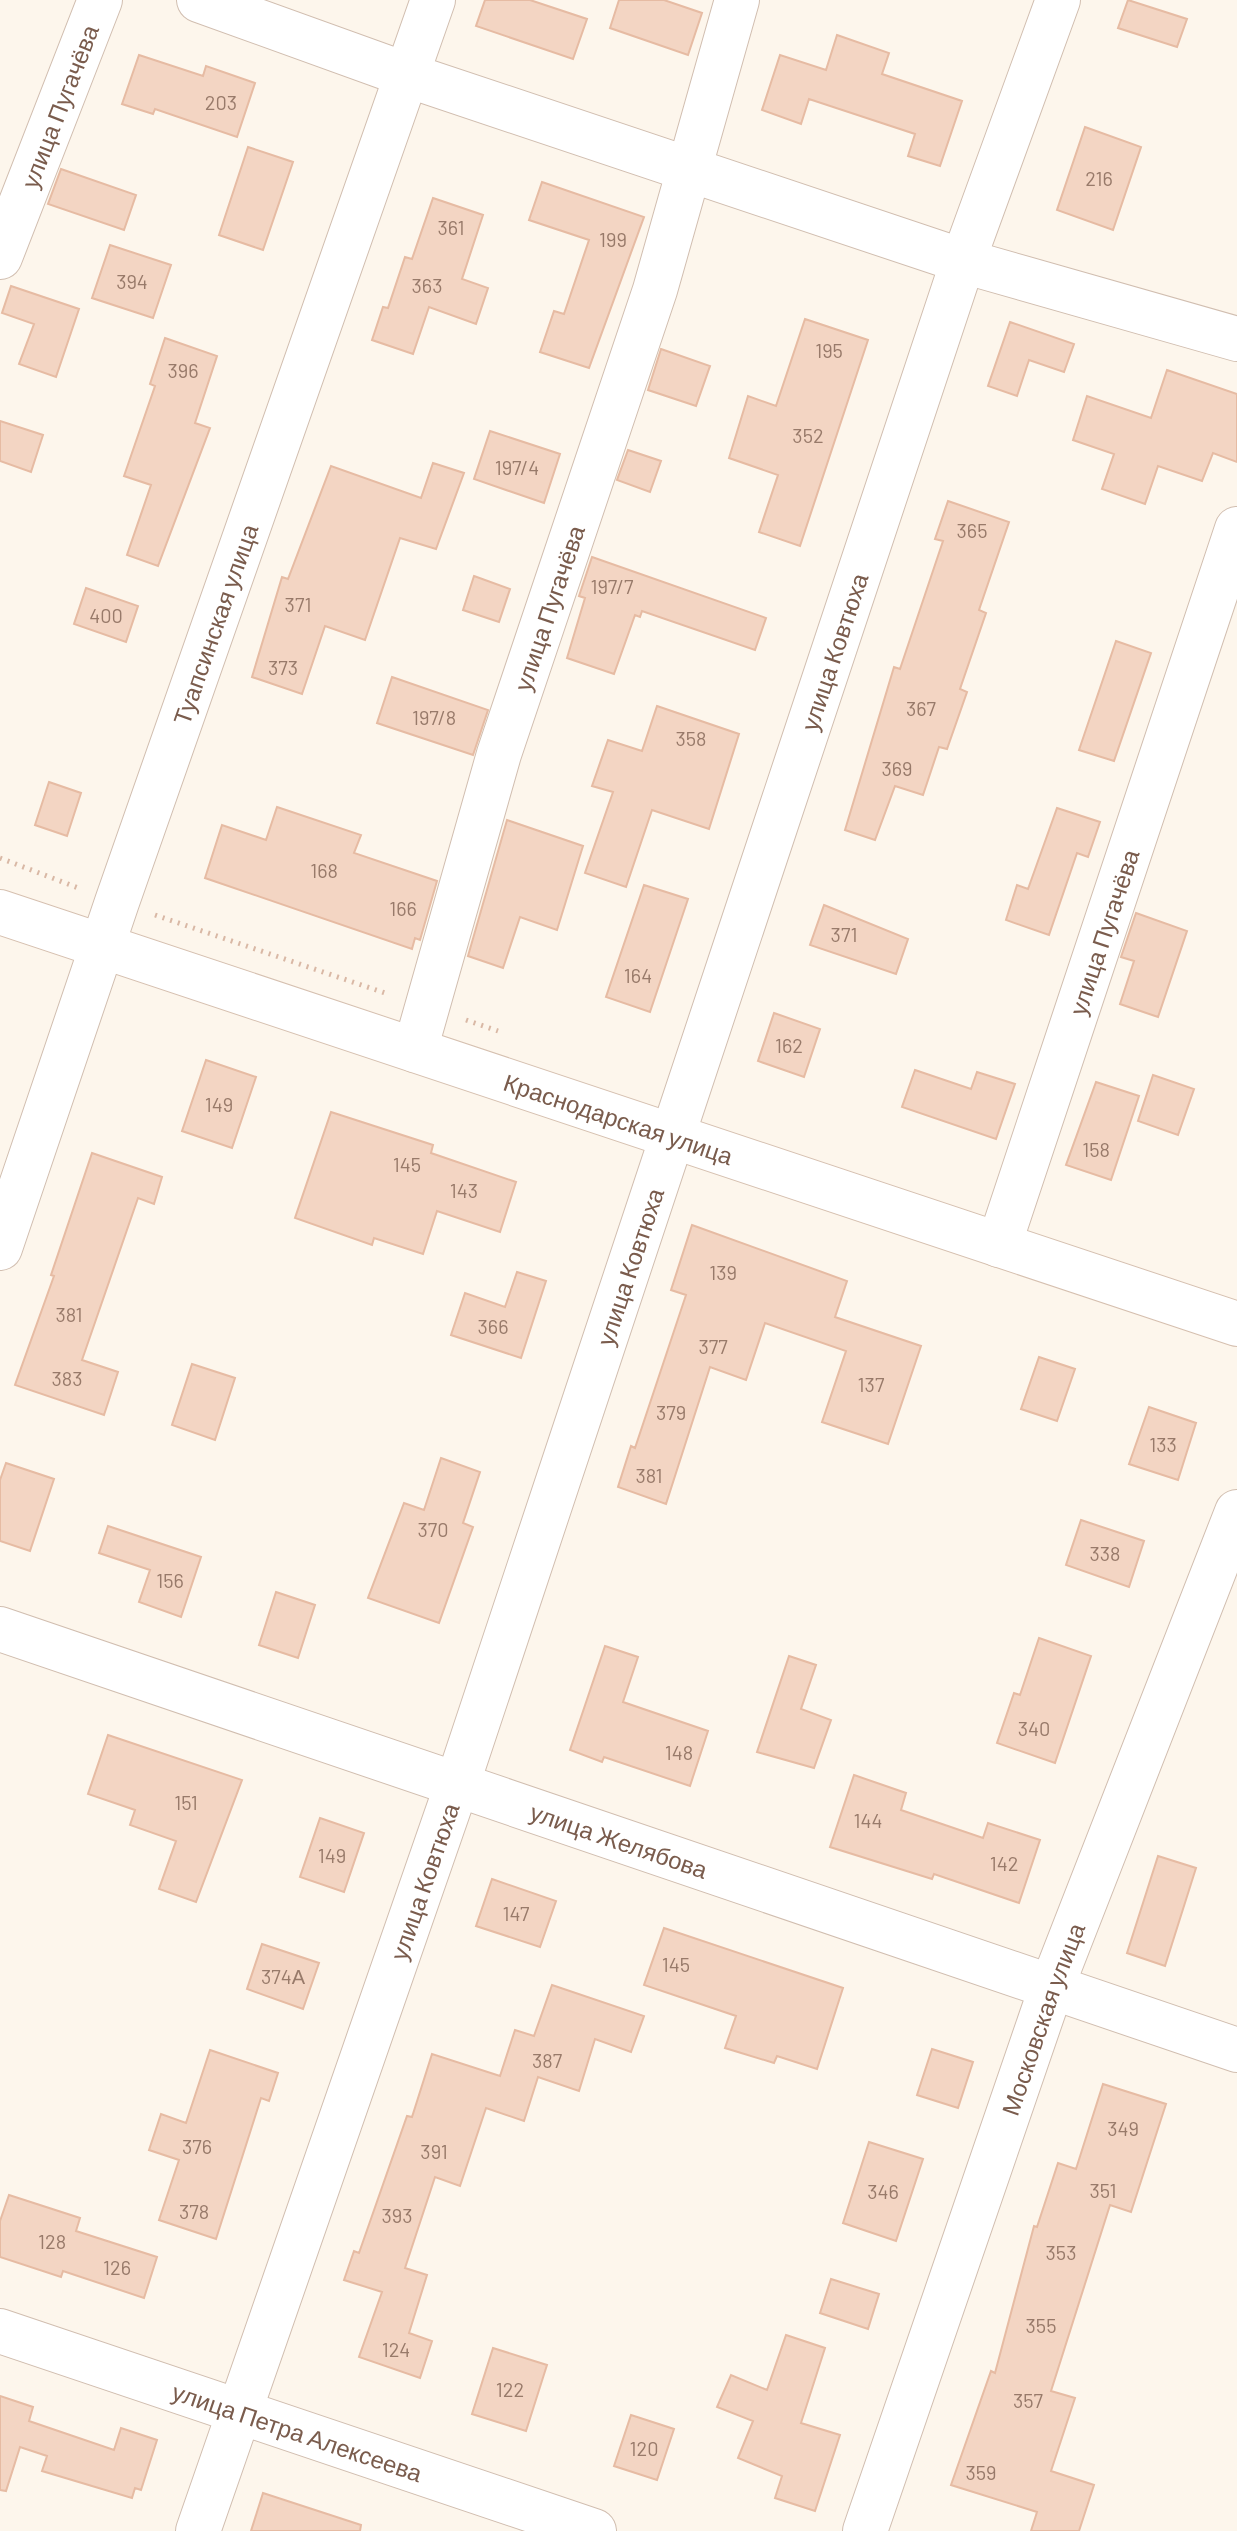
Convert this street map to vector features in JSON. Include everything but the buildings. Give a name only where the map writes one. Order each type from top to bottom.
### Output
[{"type":"street","name":"улица Пугачёва","points":[[0,257],[100,0]]},
{"type":"street","points":[[199,0],[407,75],[963,261],[1237,339]]},
{"type":"street","name":"Туапсинская улица","points":[[0,1248],[102,945],[433,0]]},
{"type":"street","name":"улица Пугачёва","points":[[415,1050],[499,754],[655,290],[737,0]]},
{"type":"street","name":"улица Ковтюха","points":[[198,2531],[458,1782],[963,261],[1058,0]]},
{"type":"street","name":"улица Пугачёва","points":[[999,1245],[1237,529]]},
{"type":"street","name":"Краснодарская улица","points":[[0,912],[1237,1324]]},
{"type":"street","name":"Московская улица","points":[[865,2531],[1052,1986],[1237,1512]]},
{"type":"street","name":"улица Желябова","points":[[0,1629],[458,1782],[1237,2050]]},
{"type":"street","name":"улица Петра Алексеева","points":[[0,2331],[594,2531]]}]
